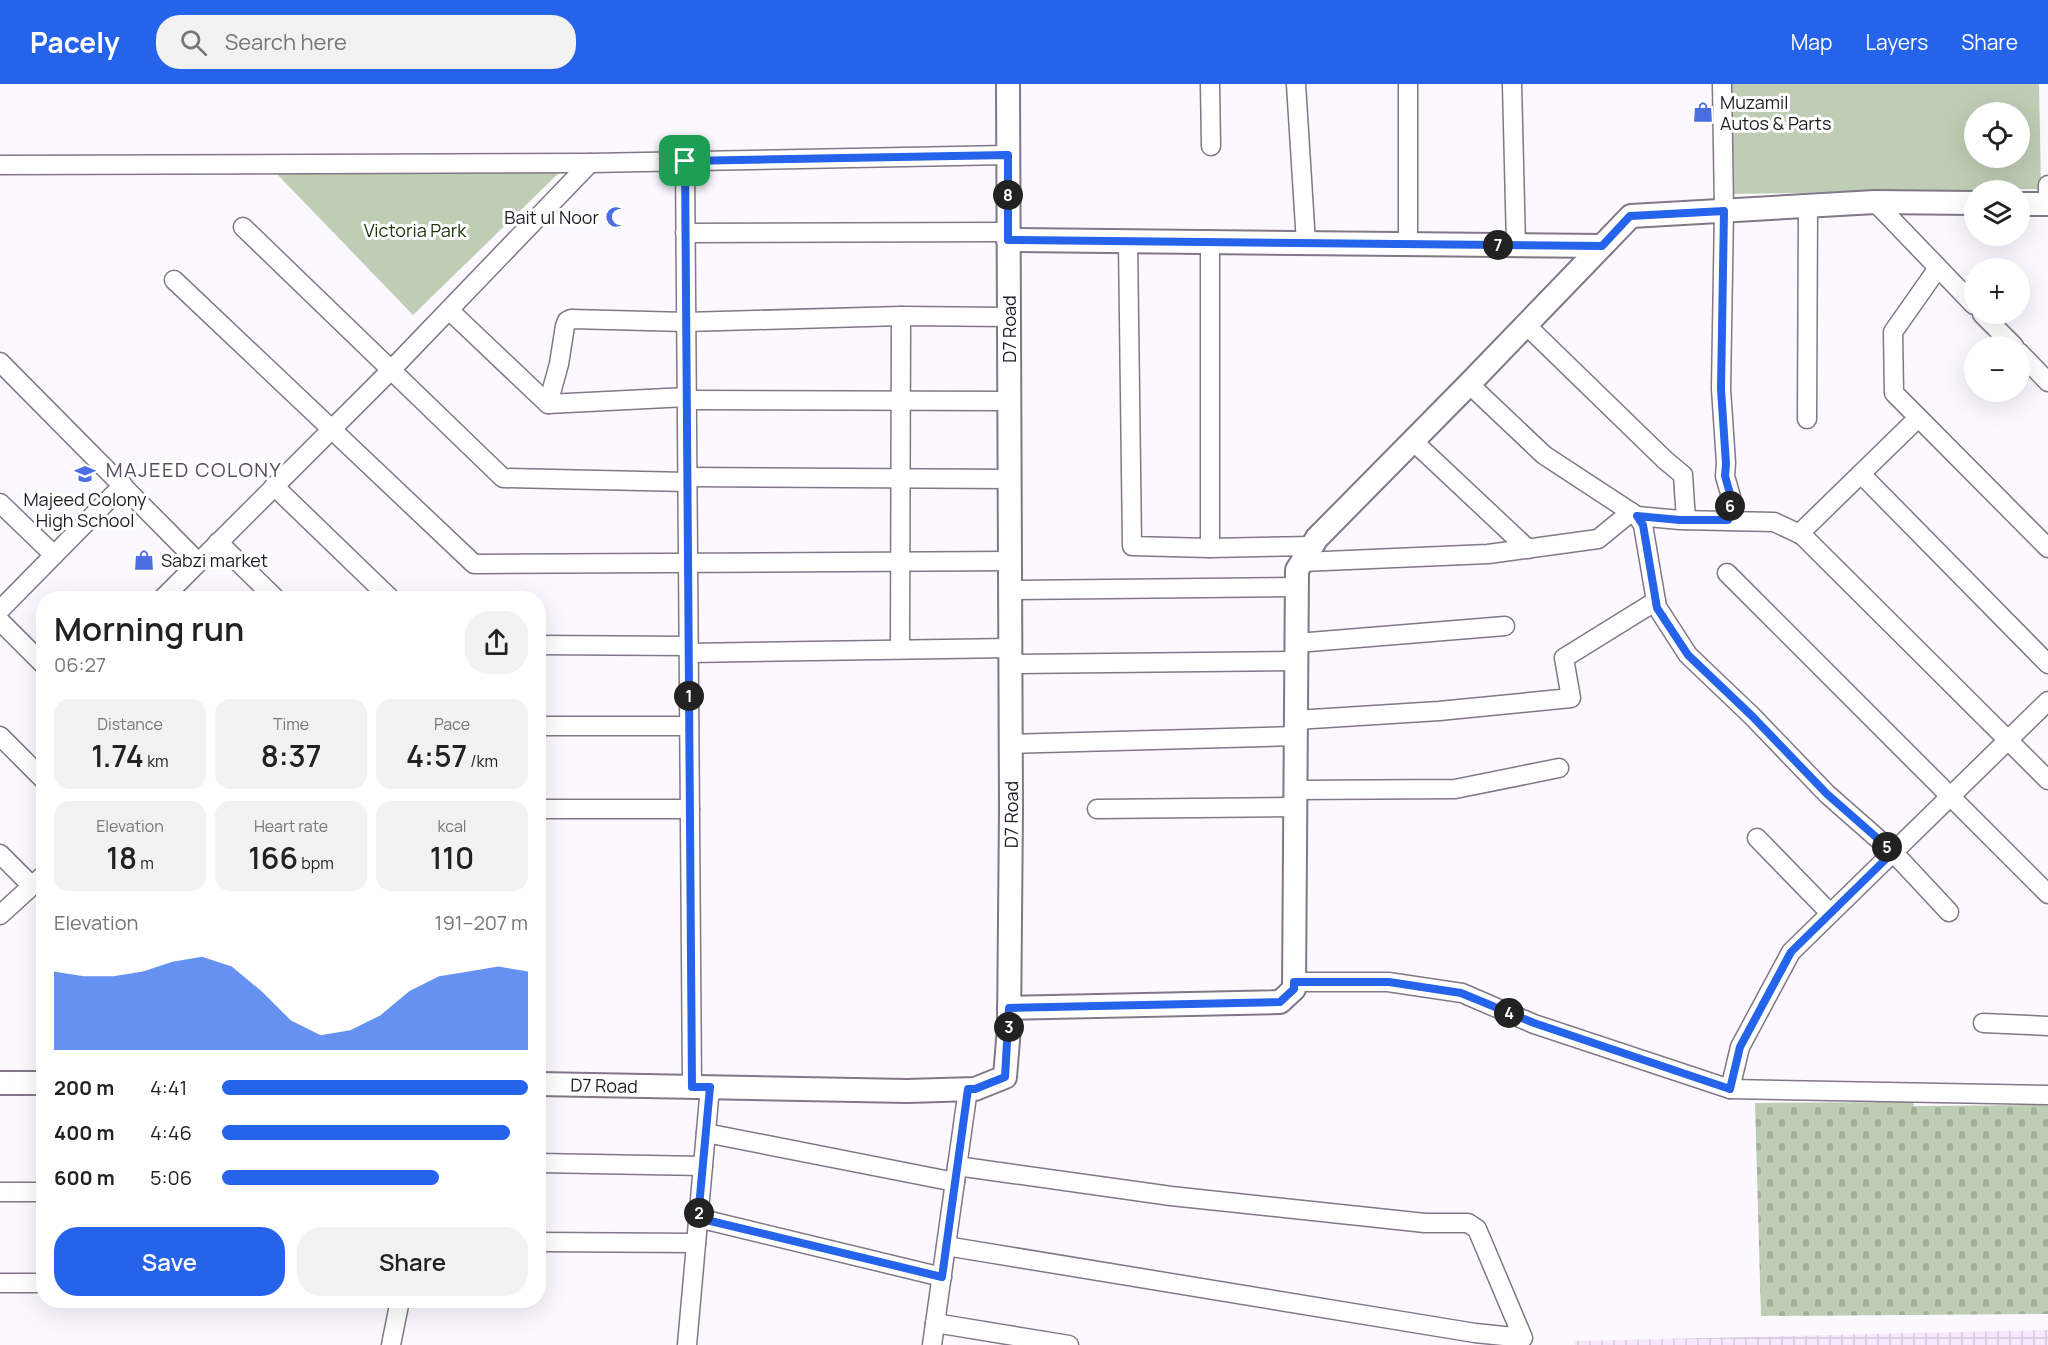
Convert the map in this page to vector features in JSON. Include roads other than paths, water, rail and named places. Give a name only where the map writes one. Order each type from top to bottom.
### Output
[{"type":"street","name":"D7 Road","points":[[546,1084],[907,1091],[975,1089],[1005,1077],[1009,1008],[1011,656],[1008,84]]},
{"type":"street","points":[[1210,84],[1211,146]]},
{"type":"street","points":[[1296,84],[1306,243]]},
{"type":"street","points":[[1408,84],[1408,244]]},
{"type":"street","points":[[1512,84],[1516,245]]},
{"type":"street","points":[[1722,84],[1724,211],[1722,400],[1725,476],[1731,497],[1728,520]]},
{"type":"street","points":[[0,165],[590,163],[1008,155]]},
{"type":"street","points":[[685,161],[690,809],[701,1087],[706,1132],[687,1345]]},
{"type":"street","points":[[170,591],[391,370],[590,163]]},
{"type":"street","points":[[2030,204],[2048,204],[2048,184]]},
{"type":"street","points":[[1009,1008],[1280,1002],[1294,989],[1297,570],[1317,538],[1630,216],[1875,202],[1964,203]]},
{"type":"street","points":[[1875,202],[1964,295]]},
{"type":"street","points":[[1807,419],[1808,206]]},
{"type":"street","points":[[243,227],[504,478],[1010,479]]},
{"type":"street","points":[[685,233],[1602,246]]},
{"type":"street","points":[[1128,241],[1132,546],[1307,554],[1488,554],[1598,539],[1634,514],[1686,520],[1774,522],[1799,534],[2048,780]]},
{"type":"street","points":[[1210,242],[1210,548]]},
{"type":"street","points":[[1938,268],[1893,332],[1894,393],[2048,548]]},
{"type":"street","points":[[174,280],[474,564],[1011,561]]},
{"type":"street","points":[[449,310],[548,404],[687,398],[1009,401]]},
{"type":"street","points":[[548,404],[560,364],[567,321],[571,319],[686,322],[901,316],[1009,317]]},
{"type":"street","points":[[900,649],[901,316]]},
{"type":"street","points":[[1992,324],[2004,336]]},
{"type":"street","points":[[1526,325],[1683,475],[1686,520]]},
{"type":"street","points":[[0,362],[198,562]]},
{"type":"street","points":[[2030,363],[2048,382]]},
{"type":"street","points":[[1469,384],[1544,456],[1634,514],[1643,525],[1657,608],[1688,655],[1752,716],[1827,794],[1893,852],[1949,912]]},
{"type":"street","points":[[1799,534],[1918,418]]},
{"type":"street","points":[[1413,441],[1528,549]]},
{"type":"street","points":[[1861,474],[2048,664]]},
{"type":"street","points":[[0,610],[123,485]]},
{"type":"street","points":[[274,486],[383,591]]},
{"type":"street","points":[[0,503],[54,555]]},
{"type":"street","points":[[218,542],[268,591]]},
{"type":"street","points":[[1727,573],[2048,894]]},
{"type":"street","points":[[1011,590],[1297,587]]},
{"type":"street","points":[[1010,744],[1296,728],[1571,698],[1564,658],[1656,601]]},
{"type":"street","points":[[0,621],[36,657]]},
{"type":"street","points":[[546,645],[689,649],[900,649],[1011,656],[1297,652],[1505,626]]},
{"type":"street","points":[[1730,1089],[1740,1047],[1791,952],[2048,701]]},
{"type":"street","points":[[546,726],[689,726]]},
{"type":"street","points":[[0,736],[36,772]]},
{"type":"street","points":[[1097,809],[1455,789],[1559,768]]},
{"type":"street","points":[[546,809],[690,809]]},
{"type":"street","points":[[1757,838],[1830,913]]},
{"type":"street","points":[[0,854],[36,880]]},
{"type":"street","points":[[0,915],[36,883]]},
{"type":"street","points":[[1294,982],[1389,982],[1461,993],[1534,1023],[1730,1089],[2048,1095]]},
{"type":"street","points":[[1983,1023],[2048,1026]]},
{"type":"street","points":[[0,1083],[36,1083]]},
{"type":"street","points":[[932,1345],[968,1089]]},
{"type":"street","points":[[706,1132],[956,1174],[1425,1223],[1468,1223],[1477,1229],[1523,1338],[1475,1333],[946,1246]]},
{"type":"street","points":[[546,1163],[703,1166]]},
{"type":"street","points":[[0,1192],[36,1192]]},
{"type":"street","points":[[698,1218],[942,1277]]},
{"type":"street","points":[[546,1242],[696,1243]]},
{"type":"street","points":[[0,1283],[36,1283]]},
{"type":"street","points":[[392,1345],[399,1308]]},
{"type":"street","points":[[935,1323],[1069,1345]]},
{"type":"place","name":"Muzamil Autos & Parts","points":[[1703,112]]},
{"type":"place","name":"Bait ul Noor","points":[[616,217]]},
{"type":"place","name":"Majeed Colony High School","points":[[85,474]]},
{"type":"place","name":"Sabzi market","points":[[144,560]]},
{"type":"district","name":"MAJEED COLONY","points":[[194,469]]},
{"type":"park label","name":"Victoria Park","points":[[415,230]]}]
